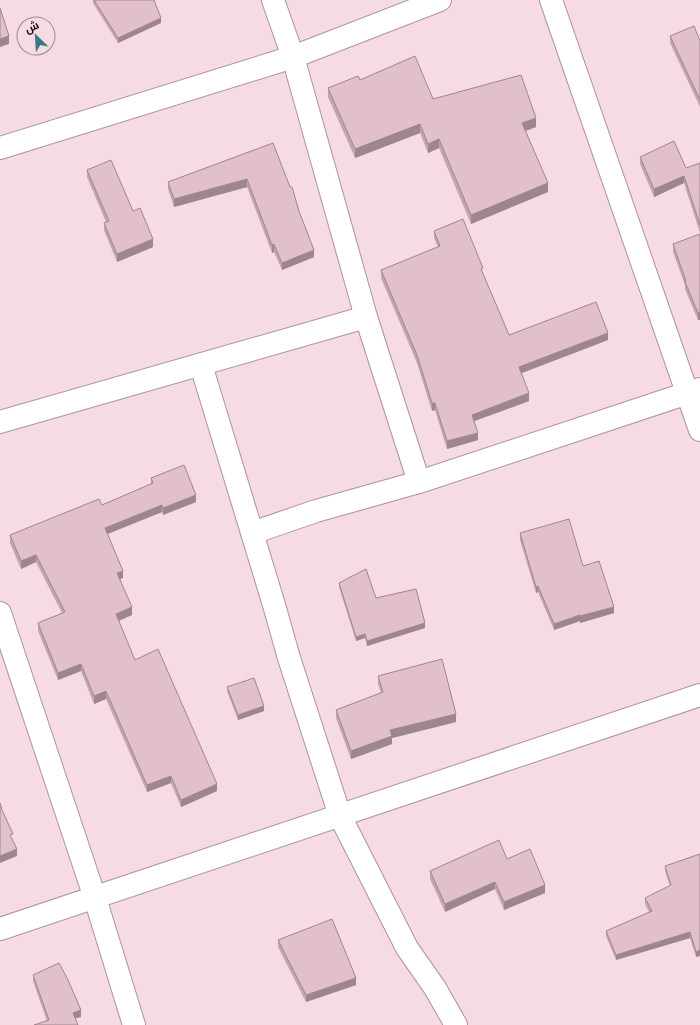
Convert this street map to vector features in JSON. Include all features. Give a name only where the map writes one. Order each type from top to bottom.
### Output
[{"type":"street","points":[[273,0],[293,57],[366,317],[420,482]]},
{"type":"street","points":[[0,148],[293,57],[440,0]]},
{"type":"street","points":[[551,0],[694,392],[700,430]]},
{"type":"street","points":[[0,422],[366,317]]},
{"type":"street","points":[[201,364],[289,658],[340,816],[407,948],[435,988],[456,1025]]},
{"type":"street","points":[[252,533],[316,511],[420,482],[694,392]]},
{"type":"street","points":[[0,613],[95,898],[134,1025]]},
{"type":"street","points":[[0,929],[700,695]]},
{"type":"building","points":[[94,0],[154,0],[161,18],[118,38]]},
{"type":"building","points":[[0,8],[9,36],[0,39]]},
{"type":"building","points":[[694,26],[700,41],[700,100],[670,36]]},
{"type":"building","points":[[415,56],[433,99],[521,75],[536,118],[522,123],[548,183],[471,215],[439,139],[428,144],[420,124],[355,149],[328,88],[358,76],[360,80]]},
{"type":"building","points":[[674,141],[686,168],[700,163],[700,225],[684,176],[654,189],[640,157]]},
{"type":"building","points":[[273,143],[290,187],[292,187],[299,211],[314,250],[282,263],[274,244],[272,245],[247,179],[174,199],[168,182]]},
{"type":"building","points":[[111,160],[133,211],[140,208],[153,239],[117,254],[104,223],[109,221],[87,170]]},
{"type":"building","points":[[463,219],[483,268],[481,269],[509,335],[596,302],[608,333],[519,367],[529,393],[472,415],[478,433],[447,441],[435,403],[432,403],[417,355],[381,270],[440,246],[434,231]]},
{"type":"building","points":[[700,234],[700,312],[698,313],[685,282],[686,281],[673,244]]},
{"type":"building","points":[[184,465],[196,495],[163,508],[162,505],[105,528],[123,571],[117,573],[132,607],[116,614],[135,660],[158,649],[217,784],[181,800],[171,776],[147,785],[106,691],[94,696],[81,664],[58,673],[38,623],[65,612],[36,555],[21,561],[10,535],[99,499],[102,505],[153,483],[151,478]]},
{"type":"building","points":[[569,519],[583,566],[599,561],[614,607],[580,615],[554,624],[538,586],[536,587],[520,533]]},
{"type":"building","points":[[366,569],[376,598],[416,589],[425,623],[367,641],[365,634],[356,637],[339,583]]},
{"type":"building","points":[[442,659],[456,714],[390,730],[392,736],[351,751],[336,710],[383,692],[378,676]]},
{"type":"building","points":[[254,678],[264,706],[238,715],[227,687]]},
{"type":"building","points":[[0,803],[13,834],[10,835],[17,849],[0,856]]},
{"type":"building","points":[[499,840],[507,859],[530,849],[545,885],[504,902],[495,882],[445,904],[430,871]]},
{"type":"building","points":[[700,854],[700,950],[696,952],[690,932],[616,955],[606,931],[652,911],[645,898],[671,885],[665,866]]},
{"type":"building","points":[[332,919],[356,978],[306,995],[278,940]]},
{"type":"building","points":[[59,963],[81,1010],[73,1013],[78,1025],[34,1025],[49,1020],[33,975]]}]
